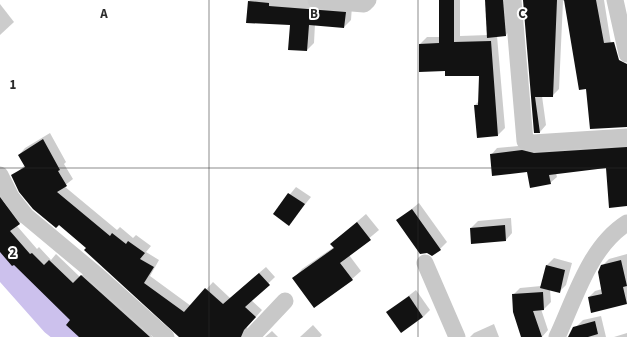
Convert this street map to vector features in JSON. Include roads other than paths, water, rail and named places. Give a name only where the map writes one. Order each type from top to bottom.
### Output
[{"type":"street","points":[[316,0],[364,4],[368,0]]},
{"type":"street","points":[[513,0],[525,141],[528,143],[540,143],[627,137]]},
{"type":"street","points":[[615,0],[627,54]]},
{"type":"street","points":[[0,175],[11,197],[26,216],[98,276],[166,337]]},
{"type":"street","points":[[557,337],[585,276],[598,252],[610,237],[627,223]]},
{"type":"street","points":[[425,263],[458,337]]},
{"type":"street","points":[[251,337],[285,301]]},
{"type":"waterway","points":[[0,258],[55,320],[76,337]]}]
